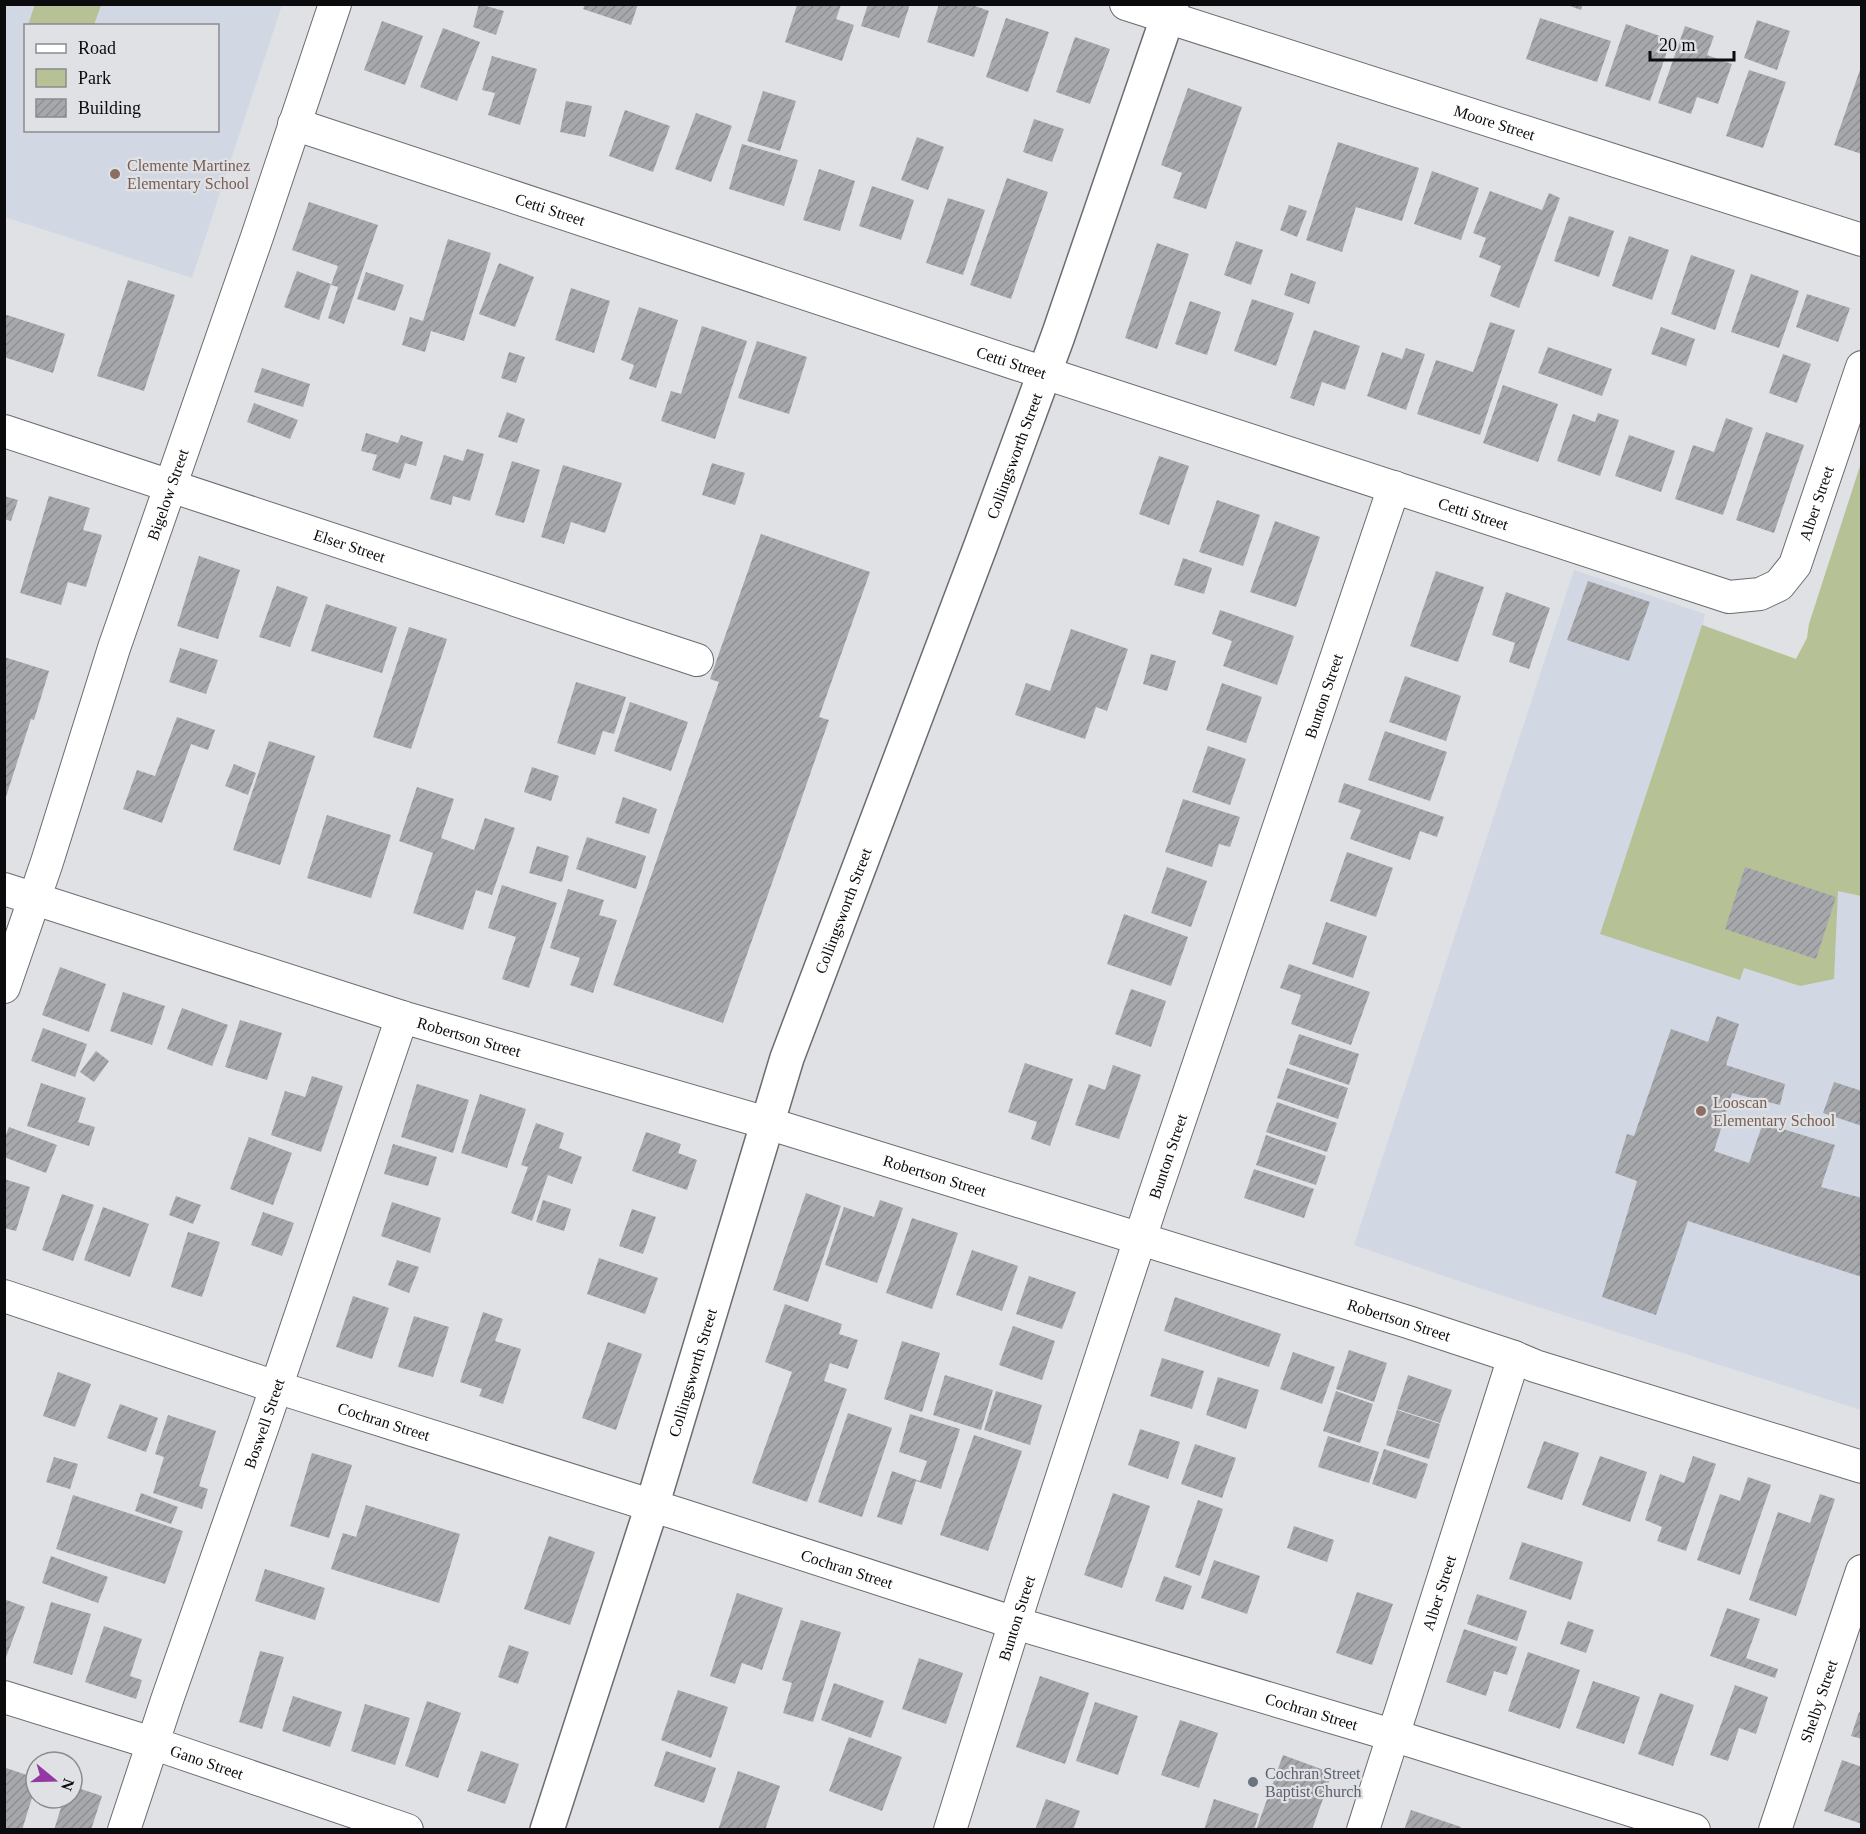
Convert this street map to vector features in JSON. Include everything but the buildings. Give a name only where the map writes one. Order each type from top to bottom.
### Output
[{"type":"main road","name":"Collingsworth Street","points":[[547,1830],[652,1506],[786,1058],[961,600],[1110,189],[1170,11]]},
{"type":"street","name":"Bigelow Street","points":[[4,987],[35,898],[114,648],[258,234],[335,4]]},
{"type":"street","name":"Moore Street","points":[[1126,4],[1170,11],[1862,240]]},
{"type":"street","name":"Cetti Street","points":[[294,124],[1729,597]]},
{"type":"street","name":"Alber Street","points":[[1729,597],[1760,594],[1779,585],[1795,565],[1862,367]]},
{"type":"street","name":"Elser Street","points":[[4,430],[697,660]]},
{"type":"street","name":"Bunton Street","points":[[950,1830],[1140,1238],[1394,487]]},
{"type":"street","name":"Robertson Street","points":[[4,889],[402,1017],[767,1123],[1140,1238],[1514,1357],[1535,1366],[1862,1467]]},
{"type":"street","name":"Boswell Street","points":[[124,1830],[402,1017]]},
{"type":"street","name":"Cochran Street","points":[[4,1296],[276,1387],[1015,1623],[1392,1735],[1694,1830]]},
{"type":"street","name":"Alber Street","points":[[1363,1830],[1514,1357]]},
{"type":"street","name":"Shelby Street","points":[[1776,1830],[1862,1571]]},
{"type":"street","name":"Gano Street","points":[[4,1697],[152,1743],[407,1830]]},
{"type":"shaded area","name":"Clemente Martinez Elementary School","points":[[5,5],[282,5],[192,278],[5,217]]},
{"type":"shaded area","name":"Looscan Elementary School","points":[[1861,463],[1861,1410],[1482,1289],[1354,1245],[1574,570],[1705,614],[1703,625],[1796,659],[1807,638],[1809,624]]},
{"type":"green space","points":[[35,4],[101,4],[94,24],[28,24]]},
{"type":"green space","points":[[1861,463],[1861,896],[1838,891],[1834,979],[1800,986],[1744,968],[1740,980],[1600,934],[1702,625],[1796,659],[1807,638],[1809,624]]},
{"type":"place","name":"Clemente Martinez Elementary School","points":[[115,174]]},
{"type":"place","name":"Looscan Elementary School","points":[[1701,1111]]},
{"type":"place","name":"Cochran Street Baptist Church","points":[[1253,1782]]}]
